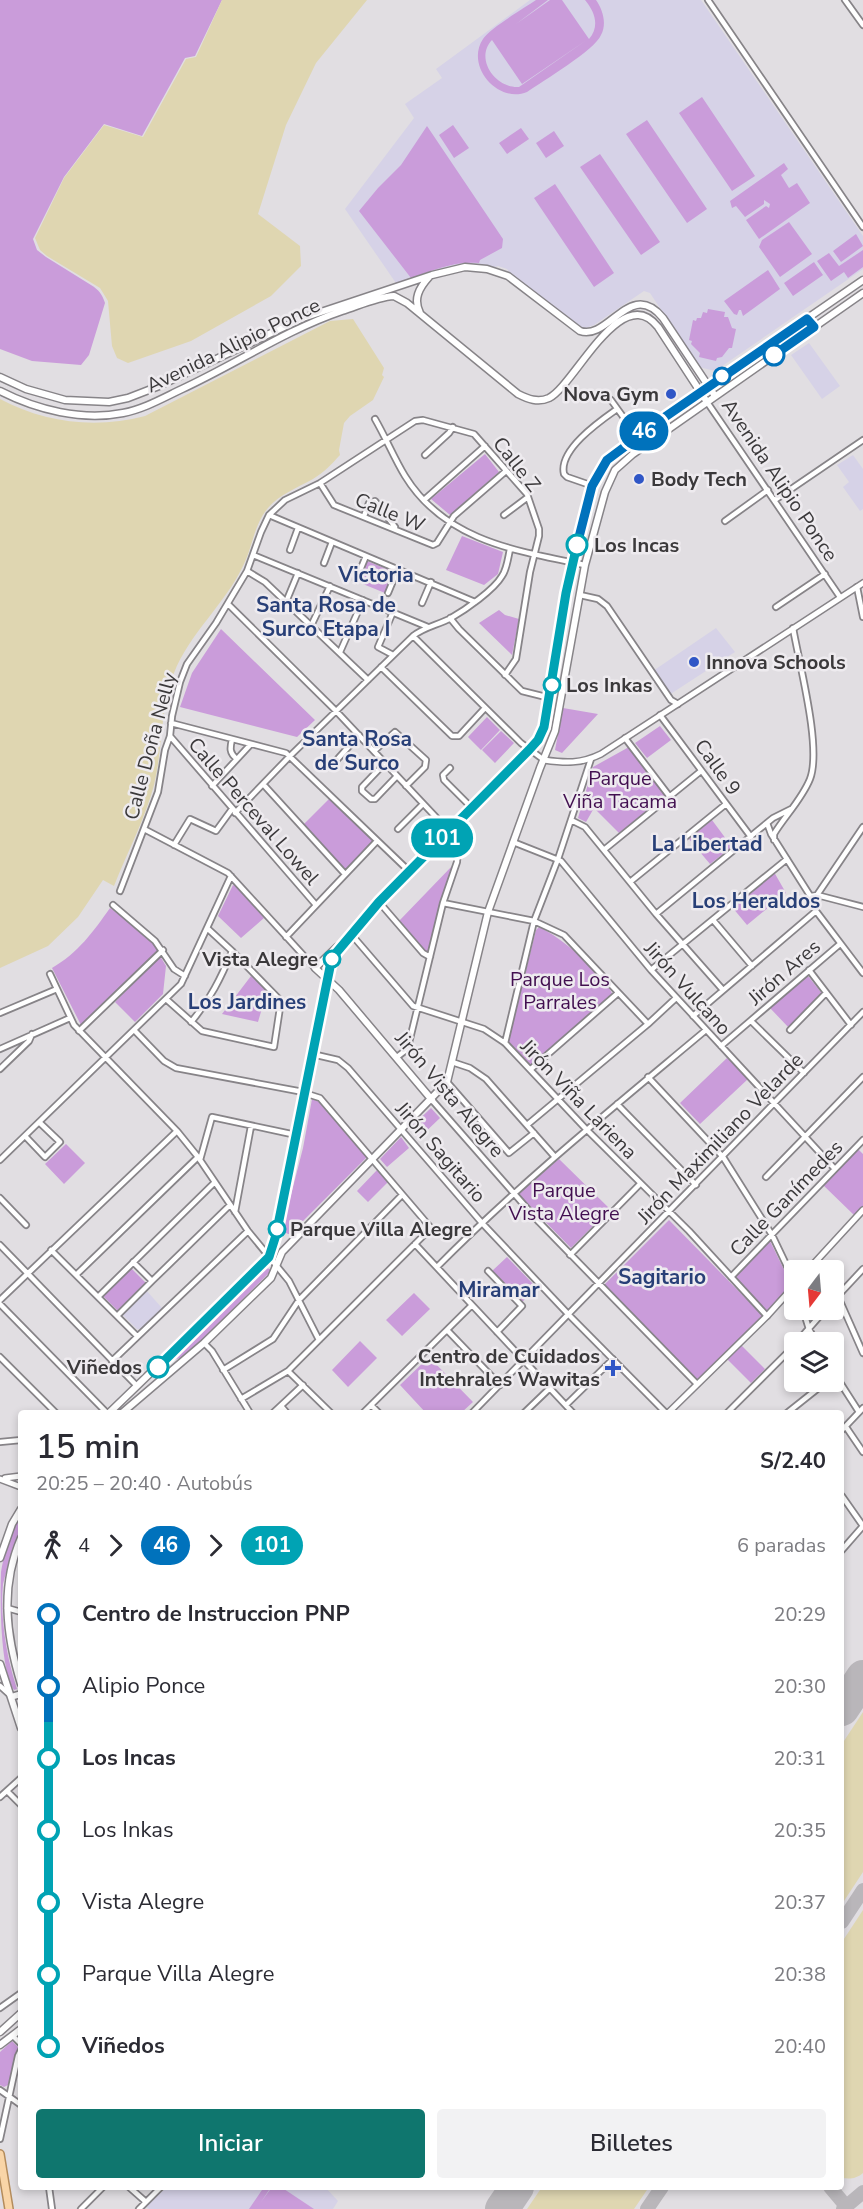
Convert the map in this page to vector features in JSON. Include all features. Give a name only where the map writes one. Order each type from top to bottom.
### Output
[{"type":"main road","name":"Avenida Alipio Ponce","points":[[0,377],[26,389],[65,400],[98,402],[128,398],[151,390],[303,318],[432,275],[465,267],[487,268],[519,283],[580,331],[586,333],[597,329],[626,309],[637,305],[652,307],[663,318],[715,396]]},
{"type":"main road","points":[[422,317],[418,310],[417,297],[421,285],[432,275]]},
{"type":"main road","points":[[111,1410],[200,1327],[269,1257],[276,1235],[328,979],[336,953],[379,902],[529,750],[543,731],[572,562],[592,486],[607,460],[720,377],[863,280]]},
{"type":"main road","points":[[126,1410],[204,1343],[271,1278],[282,1252],[447,1082],[488,912],[555,731],[585,565],[606,486],[615,470],[633,454],[863,293]]},
{"type":"main road","name":"Avenida Alipio Ponce","points":[[0,391],[21,401],[50,410],[73,414],[123,413],[155,403],[297,329],[345,310],[394,296],[407,303],[518,394],[533,400],[544,399],[555,393],[600,338],[625,319],[637,315],[648,317],[658,327],[707,402]]},
{"type":"main road","points":[[807,319],[814,327]]},
{"type":"main road","points":[[580,331],[591,340],[591,348]]},
{"type":"main road","points":[[702,377],[708,379],[720,377]]},
{"type":"main road","points":[[21,401],[26,389]]},
{"type":"main road","points":[[566,593],[580,595]]},
{"type":"main road","points":[[558,647],[570,649]]},
{"type":"main road","points":[[315,968],[351,934]]},
{"type":"main road","name":"Jirón Vista Alegre","points":[[315,968],[328,979],[432,1100]]},
{"type":"main road","points":[[0,1558],[18,1514]]},
{"type":"main road","points":[[18,1548],[10,1571],[6,1608],[11,1653],[18,1675]]},
{"type":"main road","points":[[0,1669],[18,1719]]},
{"type":"main road","points":[[11,1697],[18,1695]]},
{"type":"main road","points":[[0,2032],[18,2018]]},
{"type":"main road","points":[[0,2045],[18,2032]]},
{"type":"main road","points":[[0,2154],[9,2209]]},
{"type":"street","points":[[708,0],[863,226]]},
{"type":"street","points":[[845,0],[863,25]]},
{"type":"street","points":[[612,400],[637,436]]},
{"type":"street","name":"Avenida Alipio Ponce","points":[[707,402],[840,597]]},
{"type":"street","points":[[592,486],[567,477],[563,470],[573,448],[586,432],[617,409]]},
{"type":"street","points":[[375,419],[406,477],[424,500],[462,531],[510,549],[585,565]]},
{"type":"street","name":"Calle Z","points":[[386,439],[419,420],[474,434],[528,497],[540,533],[534,554],[516,659],[505,675]]},
{"type":"street","points":[[425,455],[453,427]]},
{"type":"street","name":"Calle Doña Nelly","points":[[120,891],[158,792],[180,682],[187,664],[228,604],[247,571],[269,516],[285,500],[320,483],[386,439]]},
{"type":"street","points":[[775,500],[863,440]]},
{"type":"street","points":[[424,500],[484,446]]},
{"type":"street","points":[[450,522],[506,471]]},
{"type":"street","name":"Calle W","points":[[320,483],[334,505],[433,545],[437,543],[450,522]]},
{"type":"street","points":[[725,521],[768,490]]},
{"type":"street","points":[[504,515],[528,497]]},
{"type":"street","points":[[364,516],[369,503],[375,501],[396,529]]},
{"type":"street","points":[[269,516],[475,602]]},
{"type":"street","points":[[290,549],[298,528]]},
{"type":"street","points":[[324,563],[332,542]]},
{"type":"street","points":[[174,845],[190,819],[216,831],[413,636],[450,618],[475,602],[502,576],[510,549]]},
{"type":"street","points":[[253,555],[428,627]]},
{"type":"street","points":[[356,580],[366,556]]},
{"type":"street","points":[[388,593],[398,569]]},
{"type":"street","points":[[247,571],[266,582],[368,680]]},
{"type":"street","points":[[286,602],[298,573]]},
{"type":"street","points":[[776,607],[825,574]]},
{"type":"street","points":[[422,603],[430,582]]},
{"type":"street","points":[[413,636],[529,750],[544,760],[575,763],[591,759],[625,738],[860,585],[863,617]]},
{"type":"street","points":[[311,626],[330,586]]},
{"type":"street","points":[[580,595],[594,598],[607,606],[671,700],[678,704]]},
{"type":"street","points":[[340,652],[363,600]]},
{"type":"street","points":[[228,604],[336,711],[449,831],[458,844],[459,852],[443,903],[408,1046],[397,1057]]},
{"type":"street","points":[[393,612],[378,647],[393,655]]},
{"type":"street","points":[[450,618],[522,691],[550,698]]},
{"type":"street","points":[[774,840],[774,834],[810,779],[814,752],[793,628]]},
{"type":"street","points":[[381,667],[452,736],[456,737],[485,708]]},
{"type":"street","name":"Calle 9","points":[[660,715],[751,837]]},
{"type":"street","points":[[171,723],[290,756],[409,871]]},
{"type":"street","points":[[374,751],[395,732],[426,760],[425,767],[406,786]]},
{"type":"street","points":[[335,762],[358,735]]},
{"type":"street","name":"Calle Perceval Lowel","points":[[170,736],[316,905]]},
{"type":"street","points":[[625,738],[670,797]]},
{"type":"street","points":[[232,739],[230,749],[232,756],[237,759]]},
{"type":"street","points":[[212,786],[251,744]]},
{"type":"street","points":[[505,1043],[534,921],[558,859],[591,759]]},
{"type":"street","points":[[385,763],[362,787],[362,791],[371,799],[375,799],[397,776]]},
{"type":"street","points":[[450,768],[443,775],[444,780],[472,808]]},
{"type":"street","points":[[605,849],[701,771]]},
{"type":"street","points":[[263,784],[345,874]]},
{"type":"street","points":[[398,830],[423,804]]},
{"type":"street","points":[[630,882],[726,804]]},
{"type":"street","points":[[656,914],[777,815],[791,809]]},
{"type":"street","points":[[571,820],[585,827],[605,849],[656,914],[723,990]]},
{"type":"street","points":[[767,823],[774,840],[814,896],[816,911],[863,973]]},
{"type":"street","points":[[814,896],[863,827]]},
{"type":"street","points":[[144,829],[231,876],[315,968]]},
{"type":"street","points":[[286,937],[377,841]]},
{"type":"street","name":"Jirón Vulcano","points":[[513,842],[558,859],[676,998],[834,1168]]},
{"type":"street","points":[[651,970],[787,859]]},
{"type":"street","points":[[0,1160],[181,984],[231,876]]},
{"type":"street","points":[[814,896],[863,907]]},
{"type":"street","points":[[379,902],[423,953],[430,957]]},
{"type":"street","points":[[443,903],[534,921],[564,935],[648,1024]]},
{"type":"street","points":[[113,905],[147,933],[163,950],[174,969],[185,976]]},
{"type":"street","points":[[693,1016],[816,911]]},
{"type":"street","points":[[713,920],[752,966]]},
{"type":"street","points":[[166,999],[207,1033],[274,1047],[281,1001],[207,928]]},
{"type":"street","name":"Jirón Viña Lariena","points":[[351,934],[408,1001],[418,1009],[484,1029],[505,1043],[586,1129],[689,1231],[767,1316]]},
{"type":"street","name":"Jirón Ares","points":[[721,1046],[840,944]]},
{"type":"street","points":[[80,1031],[163,950]]},
{"type":"street","points":[[191,1022],[206,1005],[216,988],[232,951]]},
{"type":"street","points":[[809,970],[851,1025]]},
{"type":"street","points":[[50,974],[70,1018],[80,1031],[177,1131],[199,1158],[248,1231],[289,1281],[319,1340]]},
{"type":"street","points":[[0,1014],[57,989]]},
{"type":"street","points":[[531,1068],[618,993]]},
{"type":"street","points":[[790,1030],[826,993]]},
{"type":"street","points":[[527,1125],[676,998]]},
{"type":"street","name":"Jirón Maximiliano Velarde","points":[[475,1410],[863,1012]]},
{"type":"street","points":[[0,1049],[70,1018]]},
{"type":"street","points":[[751,1021],[804,1073]]},
{"type":"street","points":[[134,1030],[164,1061],[176,1068],[304,1092],[321,1099],[431,1228],[288,1371],[241,1399]]},
{"type":"street","points":[[437,1267],[513,1194],[586,1129],[705,1030]]},
{"type":"street","points":[[0,1069],[29,1041],[32,1034]]},
{"type":"street","name":"Jirón Sagitario","points":[[312,1054],[343,1063],[482,1223],[569,1315],[664,1410]]},
{"type":"street","points":[[452,1062],[481,1074],[555,1157]]},
{"type":"street","points":[[648,1077],[723,1157],[772,1235],[784,1261]]},
{"type":"street","points":[[765,1177],[863,1077]]},
{"type":"street","points":[[447,1082],[509,1154],[534,1133]]},
{"type":"street","name":"Jirón Vista Alegre","points":[[432,1100],[513,1194],[697,1384]]},
{"type":"street","points":[[617,1104],[696,1185]]},
{"type":"street","points":[[76,1275],[199,1158],[211,1118],[296,1135]]},
{"type":"street","points":[[25,1136],[45,1157],[60,1142],[39,1122]]},
{"type":"street","points":[[235,1212],[251,1126]]},
{"type":"street","points":[[105,1410],[0,1302],[51,1250],[177,1131]]},
{"type":"street","name":"Calle Ganímedes","points":[[731,1277],[863,1140]]},
{"type":"street","points":[[98,1297],[215,1182]]},
{"type":"street","points":[[570,1254],[640,1184]]},
{"type":"street","points":[[223,1370],[273,1339],[299,1300],[402,1195]]},
{"type":"street","points":[[0,1198],[26,1225]]},
{"type":"street","points":[[117,1316],[230,1205]]},
{"type":"street","points":[[817,1260],[863,1210]]},
{"type":"street","points":[[112,1360],[248,1231]]},
{"type":"street","points":[[415,1244],[570,1410]]},
{"type":"street","points":[[0,1245],[137,1386]]},
{"type":"street","points":[[51,1250],[137,1336]]},
{"type":"street","points":[[133,1262],[152,1281]]},
{"type":"street","points":[[844,1290],[863,1270]]},
{"type":"street","points":[[488,1271],[522,1306],[497,1332]]},
{"type":"street","points":[[0,1291],[5,1296]]},
{"type":"street","points":[[670,1410],[784,1297]]},
{"type":"street","points":[[366,1410],[472,1305]]},
{"type":"street","points":[[844,1310],[863,1353]]},
{"type":"street","points":[[806,1320],[811,1332]]},
{"type":"street","points":[[806,1332],[817,1320]]},
{"type":"street","points":[[447,1330],[500,1385]]},
{"type":"street","points":[[204,1343],[248,1410]]},
{"type":"street","points":[[730,1410],[784,1356]]},
{"type":"street","points":[[0,1357],[53,1410]]},
{"type":"street","points":[[566,1405],[613,1359]]},
{"type":"street","points":[[288,1371],[328,1410]]},
{"type":"street","points":[[276,1410],[303,1385]]},
{"type":"street","points":[[844,1387],[861,1410],[844,1429],[863,1452]]},
{"type":"street","points":[[527,1410],[550,1388]]},
{"type":"street","points":[[792,1410],[814,1392]]},
{"type":"street","points":[[371,1405],[376,1410]]},
{"type":"street","points":[[281,1406],[284,1410]]},
{"type":"street","points":[[0,1442],[18,1440]]},
{"type":"street","points":[[0,1479],[18,1476]]},
{"type":"street","points":[[0,1479],[18,1484]]},
{"type":"street","points":[[844,1499],[863,1526],[844,1548]]},
{"type":"street","points":[[6,1608],[18,1611]]},
{"type":"street","points":[[0,1686],[11,1697]]},
{"type":"street","points":[[0,1797],[18,1781]]},
{"type":"street","points":[[7,1791],[18,1802]]},
{"type":"street","points":[[0,2008],[18,1995]]},
{"type":"street","points":[[13,2036],[18,2041]]},
{"type":"street","points":[[0,2139],[18,2060]]},
{"type":"street","points":[[0,2090],[18,2103]]},
{"type":"street","points":[[49,2190],[52,2209]]},
{"type":"street","points":[[81,2209],[100,2190]]},
{"type":"street","points":[[132,2190],[146,2202]]},
{"type":"street","points":[[138,2209],[158,2190]]},
{"type":"shaded area","points":[[530,0],[701,0],[863,236],[863,269],[715,371],[699,367],[650,293],[644,291],[594,325],[583,329],[507,269],[498,266],[492,268],[471,264],[450,266],[398,286],[345,209],[414,118],[405,104],[442,78],[436,69]]},
{"type":"shaded area","points":[[809,343],[840,386],[822,399],[791,355]]},
{"type":"shaded area","points":[[853,455],[863,469],[863,509],[860,511],[843,487],[849,482],[837,465]]},
{"type":"shaded area","name":"Innova Schools","points":[[716,628],[735,652],[669,695],[653,671]]},
{"type":"shaded area","points":[[146,1290],[162,1308],[140,1329],[137,1329],[122,1314]]},
{"type":"shaded area","points":[[164,2190],[328,2190],[338,2201],[333,2209],[149,2209],[146,2207]]},
{"type":"green space","points":[[0,0],[222,0],[195,56],[185,58],[142,136],[104,124],[64,177],[33,239],[37,250],[94,287],[104,300],[89,355],[81,365],[32,361],[0,349]]},
{"type":"green space","points":[[536,0],[548,0],[516,24],[550,0],[562,0],[589,39],[594,29],[595,19],[585,0],[596,0],[601,8],[603,31],[589,49],[527,92],[505,93],[487,80],[481,71],[478,60],[479,50],[483,39],[492,30]],"holes":[[[588,39],[519,87],[503,83],[490,71],[485,56],[492,40],[522,84]]]},
{"type":"green space","points":[[702,97],[755,176],[732,191],[679,113]]},
{"type":"green space","points":[[647,120],[707,209],[687,223],[626,134]]},
{"type":"green space","points":[[453,125],[469,148],[454,158],[439,135]]},
{"type":"green space","points":[[427,126],[503,239],[502,248],[480,260],[479,263],[453,265],[411,278],[359,211],[401,165]]},
{"type":"green space","points":[[521,128],[529,139],[507,154],[499,143]]},
{"type":"green space","points":[[554,131],[564,146],[546,158],[536,143]]},
{"type":"green space","points":[[600,154],[660,242],[641,255],[580,167]]},
{"type":"green space","points":[[784,163],[788,169],[781,175],[789,188],[797,183],[810,203],[759,239],[746,220],[766,206],[769,208],[770,204],[764,200],[764,204],[745,217],[736,206],[732,208],[730,201]]},
{"type":"green space","points":[[555,184],[614,273],[594,287],[534,198]]},
{"type":"green space","points":[[789,222],[812,254],[780,277],[759,247],[762,240]]},
{"type":"green space","points":[[856,234],[863,246],[841,262],[833,251]]},
{"type":"green space","points":[[863,250],[863,267],[848,278],[844,272],[831,281],[817,261],[829,253],[839,266]]},
{"type":"green space","points":[[814,262],[823,275],[793,296],[784,283]]},
{"type":"green space","points":[[768,270],[780,289],[743,316],[741,310],[737,315],[734,314],[724,301]]},
{"type":"green space","points":[[708,309],[725,312],[724,317],[728,317],[732,328],[736,329],[732,348],[729,348],[716,361],[699,357],[700,353],[689,340],[693,320],[701,318],[703,312],[707,313]]},
{"type":"green space","points":[[485,454],[499,472],[450,515],[431,499]]},
{"type":"green space","points":[[462,536],[503,552],[498,574],[484,585],[446,570]]},
{"type":"green space","points":[[367,561],[394,572],[385,593],[358,582]]},
{"type":"green space","points":[[499,610],[505,615],[519,619],[512,655],[479,623]]},
{"type":"green space","points":[[221,629],[315,720],[297,737],[180,707],[192,673]]},
{"type":"green space","points":[[563,708],[598,714],[562,753],[555,750]]},
{"type":"green space","points":[[487,717],[500,730],[481,750],[468,737]]},
{"type":"green space","points":[[660,726],[671,740],[647,758],[635,743]]},
{"type":"green space","points":[[501,731],[514,743],[495,763],[482,750]]},
{"type":"green space","name":"Parque Viña Tacama","points":[[629,747],[666,797],[619,833],[594,808],[586,822],[578,818],[593,767]]},
{"type":"green space","points":[[330,798],[374,842],[345,871],[304,824]]},
{"type":"green space","points":[[712,820],[732,847],[710,864],[689,839]]},
{"type":"green space","points":[[453,865],[429,951],[425,951],[399,921]]},
{"type":"green space","points":[[774,872],[786,893],[747,925],[732,907]]},
{"type":"green space","points":[[233,885],[239,888],[264,918],[241,938],[218,916]]},
{"type":"green space","points":[[110,908],[140,930],[160,952],[82,1027],[52,968],[77,949]]},
{"type":"green space","name":"Parque Los Parrales","points":[[539,927],[580,956],[600,976],[613,995],[531,1065],[509,1042],[509,1039],[536,930]]},
{"type":"green space","points":[[160,956],[166,966],[163,994],[135,1022],[115,1002]]},
{"type":"green space","points":[[251,976],[267,991],[258,1022],[222,1014]]},
{"type":"green space","points":[[808,976],[824,996],[790,1029],[770,1008]]},
{"type":"green space","points":[[727,1058],[748,1079],[700,1124],[680,1103]]},
{"type":"green space","name":"Parque Villa Alegre","points":[[312,1099],[318,1101],[367,1157],[288,1234],[282,1230],[303,1148]]},
{"type":"green space","points":[[431,1108],[440,1118],[419,1138],[410,1128]]},
{"type":"green space","points":[[401,1137],[409,1148],[387,1167],[380,1159]]},
{"type":"green space","points":[[66,1144],[85,1163],[64,1184],[45,1164]]},
{"type":"green space","points":[[858,1149],[863,1154],[863,1208],[855,1216],[823,1185]]},
{"type":"green space","name":"Parque Vista Alegre","points":[[559,1159],[610,1209],[571,1248],[518,1194]]},
{"type":"green space","points":[[377,1170],[388,1182],[368,1202],[357,1191]]},
{"type":"green space","points":[[669,1220],[763,1316],[696,1381],[603,1286]]},
{"type":"green space","points":[[770,1241],[784,1270],[784,1292],[767,1312],[735,1277]]},
{"type":"green space","points":[[507,1257],[537,1288],[522,1302],[492,1271]]},
{"type":"green space","points":[[131,1268],[146,1283],[118,1311],[102,1295]]},
{"type":"green space","points":[[266,1268],[270,1269],[270,1272],[186,1356],[168,1362]]},
{"type":"green space","points":[[414,1293],[430,1309],[402,1336],[386,1320]]},
{"type":"green space","points":[[360,1341],[377,1358],[348,1387],[332,1370]]},
{"type":"green space","points":[[741,1345],[765,1369],[751,1383],[727,1359]]},
{"type":"green space","points":[[429,1357],[473,1402],[464,1410],[423,1410],[400,1385]]},
{"type":"green space","points":[[18,1522],[17,1542],[3,1584],[2,1609],[9,1661],[17,1689],[14,1690],[9,1680],[3,1651],[1,1572]]},
{"type":"green space","points":[[12,2041],[18,2047],[8,2085],[4,2087],[0,2085],[0,2052]]},
{"type":"green space","points":[[262,2190],[269,2190],[261,2202],[270,2190],[286,2190],[314,2209],[249,2209]]},
{"type":"sand","points":[[222,0],[367,0],[316,63],[286,125],[258,214],[300,246],[301,266],[271,296],[191,341],[128,363],[117,358],[112,346],[108,301],[100,288],[47,256],[40,250],[35,238],[64,178],[104,125],[143,137],[186,59],[196,57]]},
{"type":"sand","points":[[353,319],[384,368],[382,375],[384,377],[373,400],[344,423],[340,455],[317,477],[289,492],[268,508],[256,529],[246,559],[235,580],[181,659],[169,686],[166,700],[154,785],[141,823],[114,886],[103,880],[78,917],[48,946],[0,968],[0,399],[35,414],[71,421],[108,422],[145,416],[330,321]]},
{"type":"sand","points":[[863,1712],[863,1872],[844,1901],[844,1741]]},
{"type":"sand","points":[[863,1910],[863,2173],[850,2178],[844,2178],[844,1939]]},
{"type":"sand","points":[[540,2190],[647,2190],[634,2209],[527,2209]]},
{"type":"taxiway","points":[[844,1919],[863,1890]]},
{"type":"taxiway","points":[[647,2209],[660,2190]]},
{"type":"taxiway","points":[[833,2190],[846,2206]]},
{"type":"taxiway","points":[[843,2209],[863,2192]]},
{"type":"runway","points":[[844,1706],[863,1677]]},
{"type":"runway","points":[[502,2209],[515,2190]]},
{"type":"bus line","name":"46","points":[[577,545],[592,486],[607,460],[720,377],[807,319],[814,327],[774,355]]},
{"type":"bus line","name":"101","points":[[158,1367],[251,1277],[269,1257],[273,1248],[332,959],[379,902],[529,750],[543,731],[566,593],[577,545]]},
{"type":"place","name":"Nova Gym","points":[[671,394]]},
{"type":"place","name":"Body Tech","points":[[639,479]]},
{"type":"place","name":"Los Incas","points":[[577,545]]},
{"type":"place","name":"Innova Schools","points":[[694,662]]},
{"type":"place","name":"Los Inkas","points":[[552,685]]},
{"type":"place","name":"Vista Alegre","points":[[332,959]]},
{"type":"place","name":"Parque Villa Alegre","points":[[277,1229]]},
{"type":"place","name":"Viñedos","points":[[158,1367]]},
{"type":"place","name":"Centro de Cuidados Intehrales Wawitas","points":[[613,1368]]},
{"type":"district","name":"Victoria","points":[[376,575]]},
{"type":"district","name":"Santa Rosa de Surco Etapa I","points":[[326,617]]},
{"type":"district","name":"Santa Rosa de Surco","points":[[357,751]]},
{"type":"district","name":"La Libertad","points":[[707,844]]},
{"type":"district","name":"Los Heraldos","points":[[756,901]]},
{"type":"district","name":"Los Jardines","points":[[247,1002]]},
{"type":"district","name":"Sagitario","points":[[662,1277]]},
{"type":"district","name":"Miramar","points":[[499,1290]]}]
